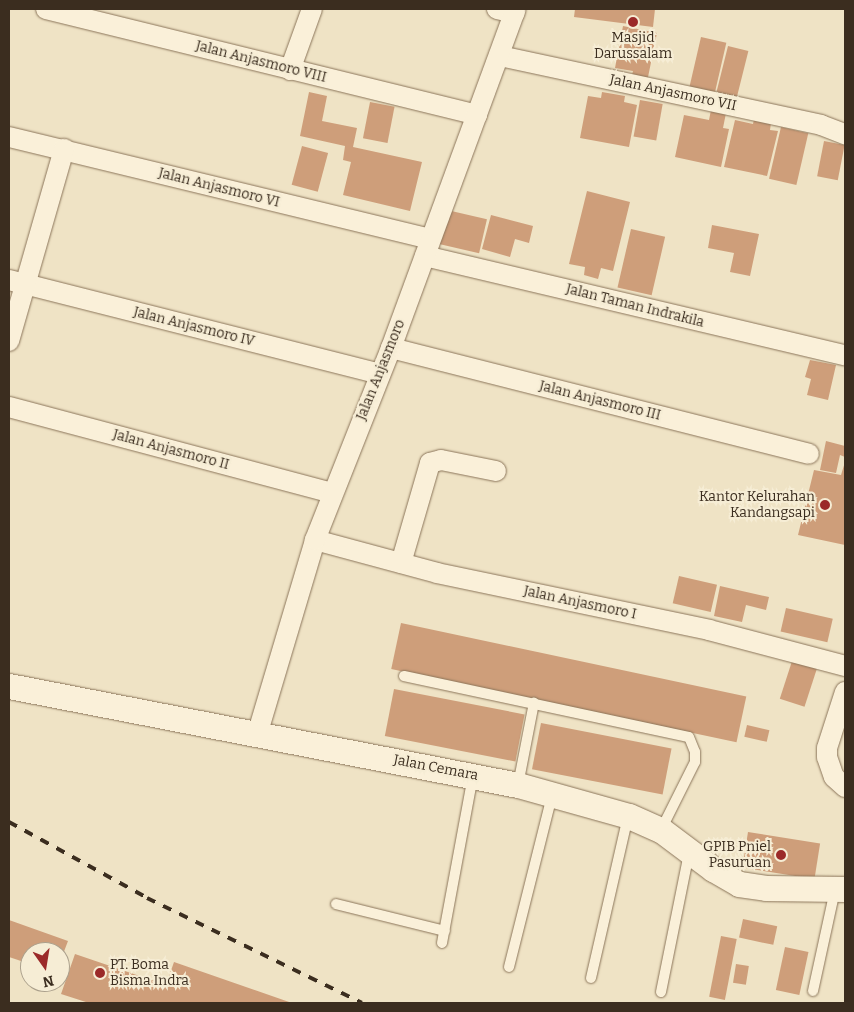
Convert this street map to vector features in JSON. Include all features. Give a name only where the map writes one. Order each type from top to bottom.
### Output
[{"type":"street","name":"Jalan Anjasmoro VIII","points":[[46,9],[476,115]]},
{"type":"street","points":[[290,70],[312,9]]},
{"type":"street","name":"Jalan Anjasmoro","points":[[257,735],[315,540],[391,348],[476,115],[500,56],[509,10]]},
{"type":"street","name":"Jalan Anjasmoro VII","points":[[500,56],[821,125],[845,134]]},
{"type":"street","name":"Jalan Anjasmoro VI","points":[[9,137],[64,150],[428,248]]},
{"type":"street","points":[[9,341],[18,282],[64,150]]},
{"type":"street","name":"Jalan Taman Indrakila","points":[[428,248],[845,355]]},
{"type":"street","name":"Jalan Anjasmoro IV","points":[[18,282],[380,374]]},
{"type":"street","name":"Jalan Anjasmoro III","points":[[391,348],[809,454]]},
{"type":"street","name":"Jalan Anjasmoro II","points":[[9,407],[333,493]]},
{"type":"street","points":[[401,563],[430,463],[441,460],[496,471]]},
{"type":"street","name":"Jalan Anjasmoro I","points":[[315,540],[401,563],[709,630],[845,666]]},
{"type":"street","name":"Jalan Cemara","points":[[9,686],[518,785],[629,816],[661,830],[690,850],[712,869],[739,884],[766,888],[840,889]]},
{"type":"street","points":[[845,692],[827,748],[827,757],[834,777],[845,787]]},
{"type":"lane","points":[[404,676],[689,737],[695,752],[695,762],[661,830]]},
{"type":"lane","points":[[518,785],[534,703]]},
{"type":"lane","points":[[442,943],[474,775]]},
{"type":"lane","points":[[509,967],[552,796]]},
{"type":"lane","points":[[591,978],[629,816]]},
{"type":"lane","points":[[661,992],[690,850]]},
{"type":"lane","points":[[813,990],[840,889]]},
{"type":"lane","points":[[336,904],[445,932]]},
{"type":"building","name":"Masjid Darussalam","points":[[575,9],[655,9],[653,27],[574,17]]},
{"type":"building","points":[[623,26],[657,33],[647,82],[631,79],[633,71],[615,68]]},
{"type":"building","points":[[701,37],[726,43],[714,96],[689,91]]},
{"type":"building","points":[[728,46],[748,51],[736,100],[716,95]]},
{"type":"building","points":[[309,92],[327,96],[322,121],[357,128],[353,147],[422,162],[410,211],[343,195],[351,162],[343,160],[345,146],[300,136]]},
{"type":"building","points":[[602,92],[625,96],[624,102],[637,105],[629,147],[580,138],[588,96],[601,98]]},
{"type":"building","points":[[640,100],[663,104],[656,140],[634,136]]},
{"type":"building","points":[[370,102],[395,107],[387,143],[363,138]]},
{"type":"building","points":[[711,110],[726,113],[723,128],[729,129],[721,167],[675,157],[684,115],[709,120]]},
{"type":"building","points":[[754,119],[771,123],[770,130],[778,131],[767,176],[724,167],[735,120],[753,124]]},
{"type":"building","points":[[781,127],[808,133],[796,185],[769,179]]},
{"type":"building","points":[[824,141],[845,145],[838,180],[817,176]]},
{"type":"building","points":[[302,146],[328,153],[318,192],[292,185]]},
{"type":"building","points":[[587,191],[630,202],[613,271],[601,268],[598,279],[584,275],[585,267],[569,264]]},
{"type":"building","points":[[447,210],[487,219],[479,253],[439,244]]},
{"type":"building","points":[[491,215],[533,226],[529,243],[515,239],[510,257],[482,249]]},
{"type":"building","points":[[712,225],[759,234],[750,276],[730,272],[734,253],[708,248]]},
{"type":"building","points":[[631,229],[665,237],[652,295],[618,287]]},
{"type":"building","points":[[810,360],[836,365],[828,400],[807,395],[811,379],[805,377]]},
{"type":"building","points":[[826,441],[845,446],[845,457],[840,455],[836,473],[820,470]]},
{"type":"building","name":"Kantor Kelurahan Kandangsapi","points":[[845,462],[845,545],[798,535],[814,470],[841,475]]},
{"type":"building","points":[[679,576],[717,585],[711,612],[673,603]]},
{"type":"building","points":[[720,586],[769,597],[766,610],[746,605],[742,622],[714,616]]},
{"type":"building","points":[[786,608],[833,619],[827,642],[781,631]]},
{"type":"building","points":[[401,623],[746,696],[737,742],[391,669]]},
{"type":"building","points":[[794,655],[819,663],[805,707],[780,699]]},
{"type":"building","points":[[394,689],[525,714],[515,761],[385,736]]},
{"type":"building","points":[[541,723],[672,748],[663,795],[532,769]]},
{"type":"building","points":[[747,725],[769,730],[767,742],[744,737]]},
{"type":"building","name":"GPIB Pniel Pasuruan","points":[[748,832],[820,843],[814,879],[742,868]]},
{"type":"building","points":[[743,919],[777,926],[773,945],[739,938]]},
{"type":"building","points":[[9,920],[68,941],[20,942],[20,961],[9,957]]},
{"type":"building","points":[[721,936],[737,939],[725,1000],[709,997]]},
{"type":"building","points":[[785,947],[808,952],[799,995],[776,990]]},
{"type":"building","name":"PT. Boma Bisma Indra","points":[[75,954],[166,985],[174,962],[292,1003],[89,1003],[61,994],[62,992],[70,992],[70,968]]},
{"type":"building","points":[[736,964],[749,966],[746,985],[733,983]]},
{"type":"railway","points":[[9,822],[147,898],[362,1003]]},
{"type":"place","name":"Masjid Darussalam","points":[[633,22]]},
{"type":"place","name":"Kantor Kelurahan Kandangsapi","points":[[825,505]]},
{"type":"place","name":"GPIB Pniel Pasuruan","points":[[781,855]]},
{"type":"place","name":"PT. Boma Bisma Indra","points":[[100,973]]}]
